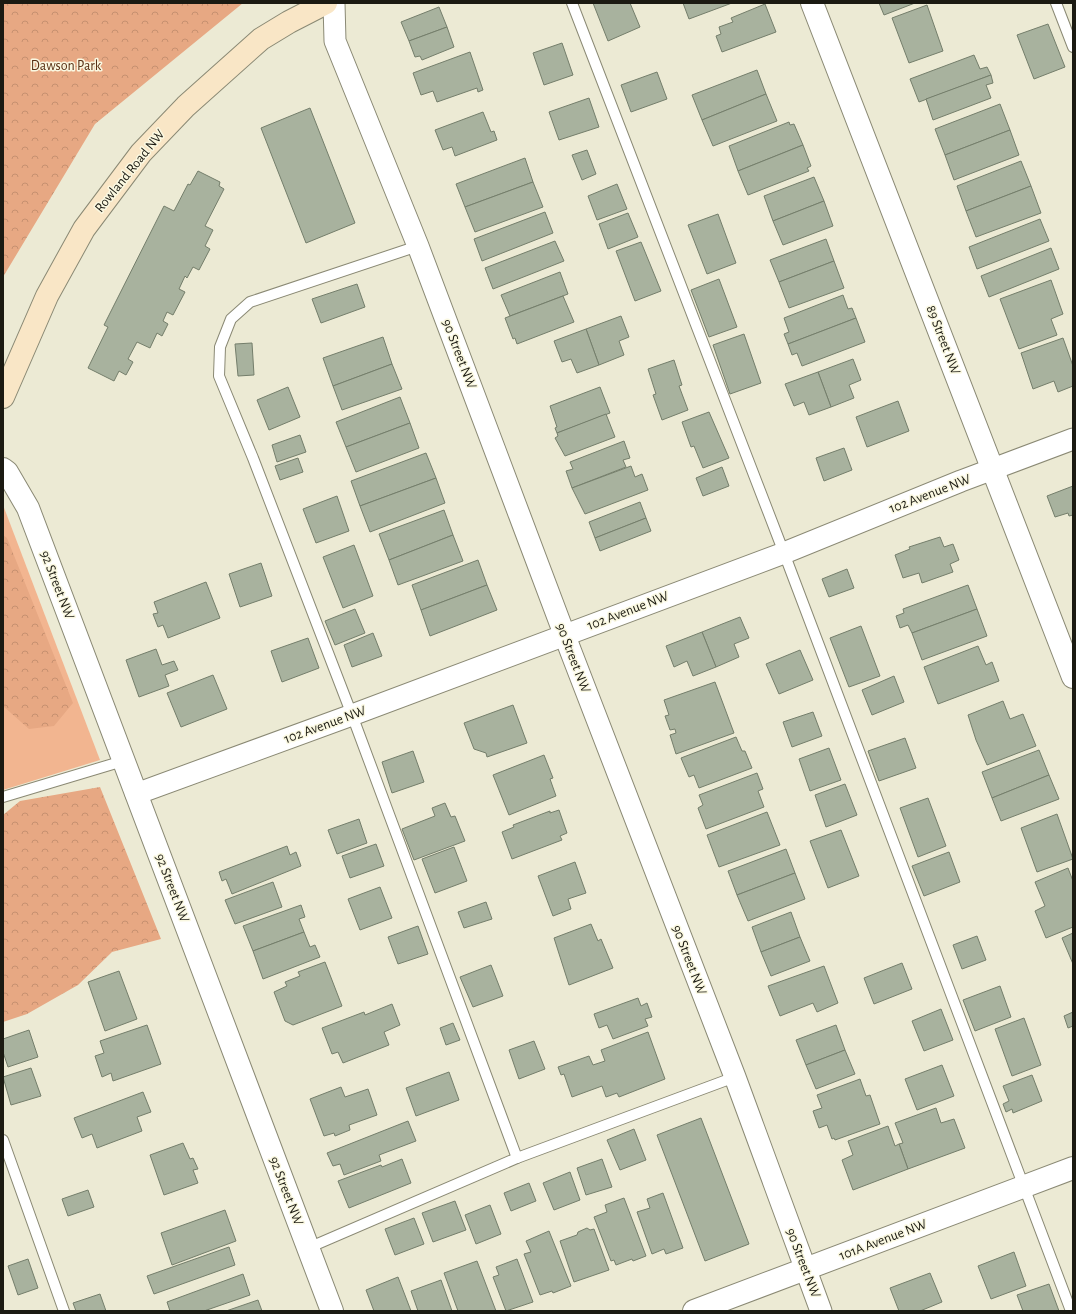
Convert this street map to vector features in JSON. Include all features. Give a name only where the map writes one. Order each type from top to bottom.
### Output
[{"type":"main road","name":"Rowland Road NW","points":[[3,397],[47,296],[84,229],[141,153],[186,106],[261,39],[326,3]]},
{"type":"street","name":"90 Street NW","points":[[334,3],[335,42],[418,246],[564,635],[734,1077],[804,1270],[821,1311]]},
{"type":"street","name":"89 Street NW","points":[[812,3],[1073,677]]},
{"type":"street","name":"102 Avenue NW","points":[[136,794],[352,715],[784,552],[961,481],[1073,439]]},
{"type":"street","name":"92 Street NW","points":[[3,469],[7,472],[28,508],[332,1311]]},
{"type":"street","name":"101A Avenue NW","points":[[694,1311],[1073,1168]]},
{"type":"lane","points":[[572,3],[784,552],[1071,1311]]},
{"type":"lane","points":[[1056,3],[1073,47]]},
{"type":"lane","points":[[418,246],[250,302],[231,319],[220,348],[219,376],[253,458],[352,715],[517,1158]]},
{"type":"lane","points":[[3,797],[123,761]]},
{"type":"lane","points":[[308,1248],[517,1158],[734,1077]]},
{"type":"lane","points":[[3,1140],[64,1311]]},
{"type":"shaded area","points":[[3,505],[100,760],[3,790]]},
{"type":"green space","name":"Dawson Park","points":[[3,3],[243,3],[95,124],[3,277]]},
{"type":"green space","points":[[3,535],[7,538],[73,703],[54,726],[29,729],[3,706]]},
{"type":"green space","points":[[100,787],[161,939],[112,952],[78,985],[27,1014],[3,1022],[3,815],[20,801]]},
{"type":"building","points":[[593,3],[630,3],[640,27],[608,41]]},
{"type":"building","points":[[683,3],[732,3],[689,19]]},
{"type":"building","points":[[879,3],[915,3],[884,15]]},
{"type":"building","points":[[765,4],[776,32],[722,52],[716,36],[721,34],[719,27],[733,22],[731,18]]},
{"type":"building","points":[[927,5],[943,51],[909,63],[892,18]]},
{"type":"building","points":[[439,7],[447,27],[409,41],[401,22]]},
{"type":"building","points":[[1048,24],[1065,67],[1034,79],[1017,35]]},
{"type":"building","points":[[447,27],[454,47],[422,60],[420,56],[415,57],[409,41]]},
{"type":"building","points":[[562,43],[573,75],[544,85],[533,53]]},
{"type":"building","points":[[470,52],[483,90],[478,92],[477,88],[437,102],[433,91],[421,95],[413,73]]},
{"type":"building","points":[[974,55],[980,69],[987,67],[991,75],[919,102],[910,79]]},
{"type":"building","points":[[757,70],[766,94],[702,120],[692,95]]},
{"type":"building","points":[[657,72],[667,99],[631,112],[621,85]]},
{"type":"building","points":[[991,75],[993,83],[986,85],[991,98],[933,120],[926,99]]},
{"type":"building","points":[[766,94],[777,121],[713,146],[702,120]]},
{"type":"building","points":[[589,98],[599,127],[559,140],[549,112]]},
{"type":"building","points":[[1000,104],[1010,130],[945,155],[935,129]]},
{"type":"building","points":[[310,108],[355,223],[306,243],[261,128]]},
{"type":"building","points":[[483,112],[491,132],[494,131],[497,140],[455,156],[452,147],[443,150],[435,130]]},
{"type":"building","points":[[789,122],[790,125],[794,124],[803,145],[738,171],[729,146]]},
{"type":"building","points":[[1010,130],[1019,155],[954,180],[945,155]]},
{"type":"building","points":[[803,145],[811,166],[807,168],[809,171],[748,195],[738,171]]},
{"type":"building","points":[[587,150],[596,174],[582,180],[572,155]]},
{"type":"building","points":[[525,158],[533,182],[465,207],[456,184]]},
{"type":"building","points":[[1021,161],[1031,186],[966,211],[957,186]]},
{"type":"building","points":[[198,171],[220,182],[219,186],[224,189],[205,226],[213,230],[205,246],[210,249],[199,270],[193,267],[187,278],[185,276],[179,289],[185,292],[173,315],[167,312],[163,321],[168,324],[162,336],[157,333],[150,348],[137,342],[128,359],[133,362],[126,375],[119,371],[114,381],[88,368],[108,327],[104,325],[164,206],[174,211],[188,184],[190,185]]},
{"type":"building","points":[[814,177],[824,201],[773,221],[764,196]]},
{"type":"building","points":[[533,182],[543,207],[475,232],[465,207]]},
{"type":"building","points":[[617,184],[627,209],[597,220],[588,196]]},
{"type":"building","points":[[1031,186],[1041,213],[976,237],[966,211]]},
{"type":"building","points":[[824,201],[833,226],[783,245],[773,221]]},
{"type":"building","points":[[545,212],[553,233],[482,261],[474,239]]},
{"type":"building","points":[[628,213],[638,237],[608,249],[599,224]]},
{"type":"building","points":[[718,214],[736,263],[707,274],[688,225]]},
{"type":"building","points":[[1040,219],[1049,241],[977,269],[969,247]]},
{"type":"building","points":[[826,239],[834,261],[779,282],[770,260]]},
{"type":"building","points":[[555,241],[564,261],[493,289],[485,268]]},
{"type":"building","points":[[641,242],[661,291],[635,301],[616,251]]},
{"type":"building","points":[[1051,248],[1059,269],[989,297],[981,276]]},
{"type":"building","points":[[834,261],[844,288],[789,308],[779,282]]},
{"type":"building","points":[[560,272],[568,294],[510,316],[501,295]]},
{"type":"building","points":[[719,279],[737,327],[709,337],[691,290]]},
{"type":"building","points":[[1051,280],[1063,314],[1051,319],[1057,335],[1019,349],[1000,299]]},
{"type":"building","points":[[357,284],[365,307],[321,323],[312,299]]},
{"type":"building","points":[[843,295],[848,309],[852,308],[856,318],[788,344],[784,334],[789,332],[784,318]]},
{"type":"building","points":[[563,296],[574,322],[517,344],[515,338],[513,339],[505,318]]},
{"type":"building","points":[[621,316],[629,337],[619,341],[624,355],[599,365],[586,329]]},
{"type":"building","points":[[856,318],[865,342],[802,366],[797,353],[792,355],[788,344]]},
{"type":"building","points":[[586,329],[599,365],[577,373],[571,359],[562,362],[554,341]]},
{"type":"building","points":[[744,334],[761,383],[730,394],[713,345]]},
{"type":"building","points":[[383,337],[392,364],[333,386],[323,358]]},
{"type":"building","points":[[1063,338],[1073,366],[1073,386],[1058,392],[1054,381],[1033,389],[1021,353]]},
{"type":"building","points":[[252,343],[254,375],[238,376],[235,344]]},
{"type":"building","points":[[853,359],[861,380],[849,385],[854,398],[831,407],[818,372]]},
{"type":"building","points":[[674,360],[682,385],[679,386],[688,410],[662,420],[653,395],[656,394],[648,369]]},
{"type":"building","points":[[392,364],[402,389],[342,410],[333,386]]},
{"type":"building","points":[[818,372],[831,407],[809,415],[804,402],[794,406],[785,384]]},
{"type":"building","points":[[288,387],[300,417],[269,430],[257,400]]},
{"type":"building","points":[[600,387],[610,413],[557,433],[555,428],[557,427],[550,406]]},
{"type":"building","points":[[400,397],[410,423],[346,447],[336,422]]},
{"type":"building","points":[[898,401],[909,431],[867,447],[856,417]]},
{"type":"building","points":[[709,412],[729,458],[703,468],[694,446],[691,447],[682,422]]},
{"type":"building","points":[[606,414],[615,437],[565,456],[555,438],[558,436],[557,433]]},
{"type":"building","points":[[410,423],[419,448],[356,472],[346,447]]},
{"type":"building","points":[[300,435],[306,452],[277,462],[272,445]]},
{"type":"building","points":[[624,441],[630,458],[623,460],[626,467],[572,488],[566,471],[573,469],[570,462]]},
{"type":"building","points":[[844,448],[852,470],[824,481],[816,458]]},
{"type":"building","points":[[426,453],[436,478],[360,506],[351,481]]},
{"type":"building","points":[[298,458],[303,472],[280,480],[275,466]]},
{"type":"building","points":[[631,466],[635,477],[642,474],[648,490],[585,514],[572,488]]},
{"type":"building","points":[[722,467],[729,486],[703,496],[696,478]]},
{"type":"building","points":[[436,478],[445,503],[370,532],[360,506]]},
{"type":"building","points":[[1073,486],[1073,515],[1069,516],[1068,513],[1055,517],[1047,496]]},
{"type":"building","points":[[337,496],[349,531],[316,543],[303,509]]},
{"type":"building","points":[[640,502],[646,518],[595,538],[589,522]]},
{"type":"building","points":[[444,510],[453,535],[389,560],[379,534]]},
{"type":"building","points":[[646,518],[651,531],[600,551],[595,538]]},
{"type":"building","points":[[453,535],[463,561],[398,585],[389,560]]},
{"type":"building","points":[[940,537],[944,547],[953,544],[959,560],[950,564],[953,572],[922,583],[919,573],[903,578],[895,555],[910,549],[909,547]]},
{"type":"building","points":[[354,545],[373,596],[343,608],[323,557]]},
{"type":"building","points":[[478,560],[487,585],[421,610],[412,585]]},
{"type":"building","points":[[261,563],[272,596],[240,607],[229,574]]},
{"type":"building","points":[[847,569],[854,588],[829,597],[822,579]]},
{"type":"building","points":[[206,582],[220,618],[168,638],[163,625],[158,627],[153,614],[158,613],[154,602]]},
{"type":"building","points":[[487,585],[497,610],[430,636],[421,610]]},
{"type":"building","points":[[968,585],[977,609],[912,633],[908,625],[900,628],[896,616],[904,613],[903,609]]},
{"type":"building","points":[[355,609],[365,633],[335,645],[325,621]]},
{"type":"building","points":[[977,609],[987,636],[922,660],[912,633]]},
{"type":"building","points":[[740,617],[749,638],[734,644],[739,657],[716,667],[702,632]]},
{"type":"building","points":[[861,626],[880,676],[849,687],[830,638]]},
{"type":"building","points":[[702,632],[716,667],[693,676],[687,661],[674,667],[666,646]]},
{"type":"building","points":[[373,633],[382,656],[352,667],[344,645]]},
{"type":"building","points":[[308,638],[319,668],[282,682],[271,651]]},
{"type":"building","points":[[978,646],[986,665],[992,662],[999,681],[938,704],[924,667]]},
{"type":"building","points":[[156,649],[162,665],[174,661],[178,670],[165,675],[169,686],[139,697],[126,660]]},
{"type":"building","points":[[800,650],[813,680],[779,694],[766,664]]},
{"type":"building","points":[[213,675],[227,709],[181,727],[167,693]]},
{"type":"building","points":[[894,676],[904,702],[872,715],[862,690]]},
{"type":"building","points":[[715,682],[734,733],[676,754],[670,735],[676,733],[675,729],[670,730],[665,716],[669,715],[664,700]]},
{"type":"building","points":[[1003,701],[1010,719],[1023,714],[1036,746],[987,765],[976,740],[968,715]]},
{"type":"building","points":[[513,705],[527,743],[487,757],[486,753],[474,749],[464,723]]},
{"type":"building","points":[[813,712],[822,736],[792,747],[783,722]]},
{"type":"building","points":[[736,737],[742,751],[745,751],[752,768],[699,788],[694,775],[689,777],[681,758]]},
{"type":"building","points":[[905,738],[916,768],[879,781],[868,751]]},
{"type":"building","points":[[829,748],[841,780],[810,791],[799,759]]},
{"type":"building","points":[[1039,750],[1049,775],[992,798],[982,772]]},
{"type":"building","points":[[413,751],[424,782],[392,793],[382,762]]},
{"type":"building","points":[[544,755],[553,778],[550,779],[556,796],[509,815],[493,775]]},
{"type":"building","points":[[757,773],[763,789],[758,791],[764,807],[706,829],[698,808],[703,805],[699,795]]},
{"type":"building","points":[[1049,775],[1059,799],[1001,821],[992,798]]},
{"type":"building","points":[[845,784],[857,815],[826,827],[815,795]]},
{"type":"building","points":[[928,798],[946,846],[918,857],[900,808]]},
{"type":"building","points":[[445,803],[451,817],[455,816],[465,841],[414,860],[402,829],[435,816],[432,808]]},
{"type":"building","points":[[559,810],[567,833],[560,836],[562,840],[512,859],[502,832],[514,827],[513,825],[550,811],[550,813]]},
{"type":"building","points":[[767,812],[780,845],[719,867],[707,835]]},
{"type":"building","points":[[1057,814],[1073,859],[1037,872],[1021,828]]},
{"type":"building","points":[[359,819],[367,843],[337,854],[328,830]]},
{"type":"building","points":[[841,830],[859,876],[828,888],[810,841]]},
{"type":"building","points":[[376,844],[384,866],[350,878],[342,856]]},
{"type":"building","points":[[287,846],[290,855],[296,852],[301,866],[232,894],[226,879],[222,881],[219,872]]},
{"type":"building","points":[[454,847],[467,881],[435,893],[422,859]]},
{"type":"building","points":[[786,849],[795,873],[737,895],[728,871]]},
{"type":"building","points":[[949,852],[960,882],[924,896],[912,866]]},
{"type":"building","points":[[575,862],[586,893],[568,899],[571,909],[553,916],[538,876]]},
{"type":"building","points":[[1068,868],[1073,881],[1073,927],[1046,938],[1035,911],[1045,906],[1035,882]]},
{"type":"building","points":[[795,873],[805,899],[748,921],[737,895]]},
{"type":"building","points":[[273,882],[282,907],[235,924],[225,900]]},
{"type":"building","points":[[380,887],[392,918],[360,930],[348,899]]},
{"type":"building","points":[[486,902],[492,919],[464,928],[458,912]]},
{"type":"building","points":[[301,905],[305,917],[299,919],[304,932],[253,951],[243,926]]},
{"type":"building","points":[[791,912],[800,937],[761,952],[752,927]]},
{"type":"building","points":[[591,924],[598,941],[601,939],[613,968],[569,985],[554,938]]},
{"type":"building","points":[[418,926],[428,954],[398,964],[388,937]]},
{"type":"building","points":[[304,932],[310,947],[315,945],[320,957],[263,979],[253,951]]},
{"type":"building","points":[[1073,933],[1073,964],[1062,938]]},
{"type":"building","points":[[977,936],[986,960],[962,969],[953,945]]},
{"type":"building","points":[[800,937],[810,961],[771,976],[761,952]]},
{"type":"building","points":[[325,962],[342,1006],[293,1025],[285,1021],[274,992],[287,986],[285,982],[300,976],[298,972]]},
{"type":"building","points":[[902,963],[912,989],[874,1004],[864,978]]},
{"type":"building","points":[[491,965],[503,996],[473,1007],[460,977]]},
{"type":"building","points":[[824,966],[838,1003],[817,1012],[813,1003],[780,1016],[768,986]]},
{"type":"building","points":[[119,971],[137,1019],[105,1031],[88,982]]},
{"type":"building","points":[[1000,986],[1011,1017],[975,1031],[963,1000]]},
{"type":"building","points":[[638,998],[641,1006],[647,1003],[652,1017],[645,1019],[648,1026],[613,1039],[607,1025],[599,1028],[594,1014]]},
{"type":"building","points":[[392,1004],[400,1025],[384,1032],[389,1045],[343,1063],[338,1052],[332,1054],[322,1028],[364,1012],[365,1015]]},
{"type":"building","points":[[941,1009],[953,1040],[924,1051],[912,1021]]},
{"type":"building","points":[[1073,1012],[1073,1026],[1068,1028],[1064,1016]]},
{"type":"building","points":[[1024,1018],[1041,1065],[1012,1076],[995,1029]]},
{"type":"building","points":[[453,1023],[460,1040],[446,1045],[440,1028]]},
{"type":"building","points":[[147,1025],[161,1064],[113,1081],[111,1073],[102,1077],[95,1056],[104,1053],[100,1041]]},
{"type":"building","points":[[836,1025],[845,1050],[806,1065],[796,1040]]},
{"type":"building","points":[[29,1030],[38,1057],[8,1067],[3,1052],[3,1039]]},
{"type":"building","points":[[648,1032],[665,1079],[619,1097],[617,1093],[606,1097],[602,1086],[572,1097],[564,1074],[561,1075],[558,1067],[589,1056],[593,1065],[605,1061],[601,1050]]},
{"type":"building","points":[[534,1041],[545,1069],[519,1079],[509,1050]]},
{"type":"building","points":[[845,1050],[855,1074],[816,1089],[806,1065]]},
{"type":"building","points":[[942,1065],[954,1096],[917,1110],[905,1079]]},
{"type":"building","points":[[31,1068],[41,1096],[11,1105],[3,1077]]},
{"type":"building","points":[[449,1072],[459,1100],[416,1116],[406,1088]]},
{"type":"building","points":[[1032,1075],[1042,1101],[1013,1113],[1012,1109],[1006,1112],[1003,1104],[1009,1101],[1003,1086]]},
{"type":"building","points":[[860,1079],[866,1096],[870,1095],[880,1124],[835,1140],[834,1138],[832,1139],[827,1125],[819,1128],[813,1111],[822,1108],[817,1095]]},
{"type":"building","points":[[341,1087],[345,1097],[368,1089],[377,1115],[349,1125],[350,1130],[335,1136],[334,1133],[324,1136],[310,1099]]},
{"type":"building","points":[[143,1092],[151,1112],[137,1117],[142,1131],[97,1148],[92,1134],[82,1138],[74,1118]]},
{"type":"building","points":[[936,1108],[941,1123],[954,1119],[965,1148],[908,1169],[899,1144],[903,1143],[895,1123]]},
{"type":"building","points":[[701,1118],[749,1244],[705,1261],[657,1135]]},
{"type":"building","points":[[408,1121],[416,1141],[379,1155],[381,1161],[344,1175],[340,1164],[333,1166],[327,1153]]},
{"type":"building","points":[[888,1126],[895,1146],[899,1144],[908,1169],[853,1190],[842,1160],[853,1155],[848,1141]]},
{"type":"building","points":[[634,1129],[646,1160],[620,1170],[607,1140]]},
{"type":"building","points":[[183,1143],[190,1159],[193,1158],[198,1169],[193,1170],[198,1183],[164,1195],[150,1155]]},
{"type":"building","points":[[402,1159],[411,1183],[349,1208],[338,1181]]},
{"type":"building","points":[[602,1159],[612,1187],[586,1195],[577,1168]]},
{"type":"building","points":[[570,1172],[580,1200],[554,1210],[543,1183]]},
{"type":"building","points":[[529,1183],[536,1201],[511,1211],[504,1193]]},
{"type":"building","points":[[88,1190],[94,1207],[68,1216],[62,1199]]},
{"type":"building","points":[[663,1193],[683,1248],[666,1254],[664,1249],[652,1254],[637,1212],[650,1208],[647,1199]]},
{"type":"building","points":[[624,1198],[646,1256],[616,1265],[614,1260],[611,1261],[594,1217],[607,1212],[605,1205]]},
{"type":"building","points":[[455,1201],[466,1230],[433,1242],[422,1213]]},
{"type":"building","points":[[490,1205],[501,1234],[476,1244],[465,1215]]},
{"type":"building","points":[[225,1210],[236,1241],[172,1265],[161,1233]]},
{"type":"building","points":[[414,1218],[424,1244],[395,1255],[385,1229]]},
{"type":"building","points":[[587,1228],[590,1230],[594,1229],[609,1270],[574,1282],[560,1241],[577,1235],[578,1232]]},
{"type":"building","points":[[549,1231],[571,1286],[553,1293],[552,1291],[540,1295],[524,1254],[531,1252],[526,1241]]},
{"type":"building","points":[[229,1247],[235,1265],[154,1294],[147,1276]]},
{"type":"building","points":[[1014,1252],[1026,1286],[991,1299],[978,1266]]},
{"type":"building","points":[[28,1259],[38,1288],[18,1295],[8,1266]]},
{"type":"building","points":[[517,1259],[533,1302],[506,1311],[493,1277],[499,1275],[496,1267]]},
{"type":"building","points":[[477,1261],[496,1311],[458,1311],[444,1273]]},
{"type":"building","points":[[930,1273],[942,1302],[920,1311],[899,1311],[890,1288]]},
{"type":"building","points":[[243,1274],[250,1295],[204,1311],[170,1311],[167,1302]]},
{"type":"building","points":[[398,1277],[411,1311],[374,1311],[366,1290]]},
{"type":"building","points":[[441,1280],[452,1311],[418,1311],[411,1291]]},
{"type":"building","points":[[1049,1284],[1059,1311],[1023,1311],[1017,1295]]},
{"type":"building","points":[[100,1294],[106,1311],[76,1311],[73,1303]]},
{"type":"building","points":[[258,1300],[262,1311],[226,1311]]}]
